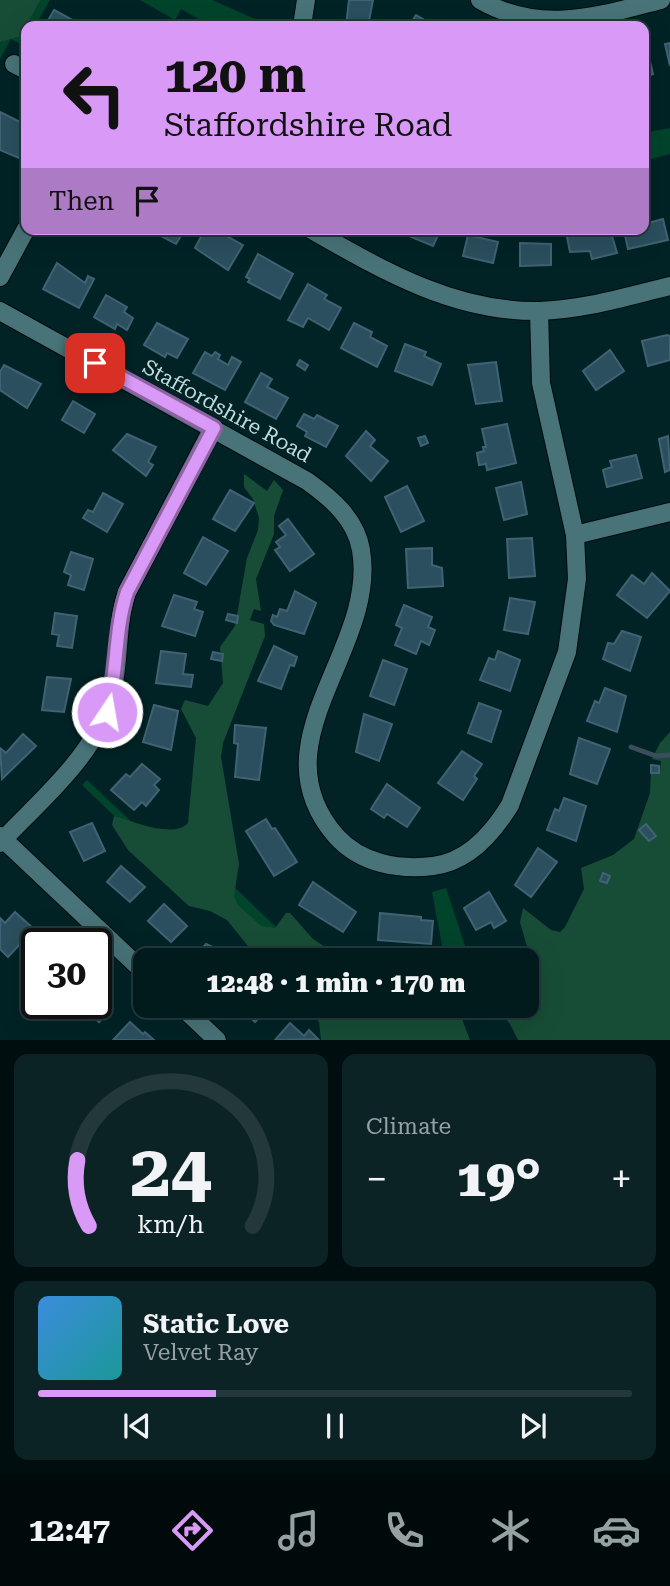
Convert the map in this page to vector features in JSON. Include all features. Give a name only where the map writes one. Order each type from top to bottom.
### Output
[{"type":"street","points":[[303,21],[306,0]]},
{"type":"street","points":[[480,0],[513,16],[557,21],[584,19],[661,0]]},
{"type":"street","points":[[0,277],[23,235]]},
{"type":"street","points":[[321,235],[421,288],[465,303],[539,311],[584,305],[670,286]]},
{"type":"street","name":"Staffordshire Road","points":[[0,311],[214,428],[326,495],[355,531],[361,551],[362,578],[358,608],[312,732],[307,779],[318,811],[341,842],[386,865],[410,868],[439,865],[458,858],[477,846],[496,827],[510,806],[567,652],[575,599],[575,534],[541,383],[539,311]]},
{"type":"street","points":[[133,962],[1,839],[97,735],[113,690],[122,607],[127,592],[214,428]]},
{"type":"street","points":[[575,534],[670,512]]},
{"type":"street","points":[[194,1018],[217,1040]]},
{"type":"green space","points":[[0,0],[50,0],[38,21],[21,21],[21,44],[11,39],[0,59]]},
{"type":"green space","points":[[0,0],[40,0],[29,21],[21,21],[21,36],[0,42]]},
{"type":"green space","points":[[140,0],[212,0],[260,21],[202,21],[181,9],[175,20]]},
{"type":"green space","points":[[670,128],[670,154],[649,160],[649,132]]},
{"type":"green space","points":[[244,474],[267,491],[274,480],[283,490],[274,516],[274,534],[256,579],[261,611],[254,609],[250,620],[264,624],[265,636],[223,743],[221,757],[239,864],[234,896],[238,905],[261,926],[275,928],[286,913],[290,913],[313,939],[328,948],[250,948],[227,920],[210,911],[189,906],[128,850],[112,825],[114,816],[163,829],[182,827],[188,823],[196,738],[181,709],[185,700],[208,706],[223,683],[220,647],[235,626],[247,558],[258,530],[259,518],[253,499],[244,487]]},
{"type":"green space","points":[[670,732],[670,1040],[518,1040],[505,1018],[539,1018],[539,948],[527,948],[520,922],[523,908],[551,930],[560,932],[565,927],[584,889],[581,868],[613,855],[634,839],[650,793],[651,771],[660,772],[661,761],[652,759],[660,743]]},
{"type":"green space","points":[[87,780],[136,826],[178,833],[298,948],[266,948],[132,833],[82,785]]},
{"type":"green space","points":[[446,888],[466,948],[443,948],[432,892]]},
{"type":"green space","points":[[316,1018],[462,1018],[470,1040],[321,1040],[319,1022]]},
{"type":"building","points":[[349,0],[373,0],[369,21],[347,21]]},
{"type":"building","points":[[54,10],[75,21],[48,21]]},
{"type":"building","points":[[416,15],[426,21],[412,21]]},
{"type":"building","points":[[670,43],[670,66],[665,44]]},
{"type":"building","points":[[649,57],[653,74],[649,75]]},
{"type":"building","points":[[0,112],[21,122],[21,154],[19,158],[0,150]]},
{"type":"building","points":[[663,219],[668,240],[628,249],[625,235],[649,235],[649,223]]},
{"type":"building","points":[[161,235],[181,235],[176,244]]},
{"type":"building","points":[[202,235],[225,235],[243,245],[228,270],[195,248]]},
{"type":"building","points":[[406,235],[438,235],[433,246]]},
{"type":"building","points":[[468,235],[498,242],[493,263],[463,256]]},
{"type":"building","points":[[567,235],[612,235],[617,253],[592,259],[590,251],[570,252]]},
{"type":"building","points":[[520,243],[551,244],[551,265],[520,266]]},
{"type":"building","points":[[258,254],[293,274],[280,299],[248,282],[250,279],[246,277]]},
{"type":"building","points":[[57,263],[85,283],[88,276],[94,279],[79,308],[43,289]]},
{"type":"building","points":[[308,284],[327,295],[324,299],[341,308],[329,330],[308,318],[303,327],[288,320]]},
{"type":"building","points":[[106,295],[127,307],[124,312],[133,318],[127,330],[117,324],[115,329],[94,317]]},
{"type":"building","points":[[157,323],[188,339],[177,358],[167,353],[165,357],[144,345]]},
{"type":"building","points":[[354,323],[372,332],[370,337],[387,346],[377,367],[341,348]]},
{"type":"building","points":[[670,336],[670,360],[648,366],[642,341]]},
{"type":"building","points":[[405,344],[426,352],[424,356],[441,364],[432,385],[395,371]]},
{"type":"building","points":[[610,350],[624,371],[596,390],[583,371]]},
{"type":"building","points":[[205,352],[212,356],[215,352],[220,355],[218,359],[228,365],[232,357],[241,362],[225,390],[193,373]]},
{"type":"building","points":[[300,360],[308,365],[305,370],[297,365]]},
{"type":"building","points":[[496,362],[502,401],[476,404],[468,365]]},
{"type":"building","points":[[4,365],[41,384],[27,408],[0,390],[0,372]]},
{"type":"building","points":[[261,373],[272,379],[267,387],[288,398],[276,419],[245,402]]},
{"type":"building","points":[[73,401],[95,414],[84,433],[62,420]]},
{"type":"building","points":[[304,414],[314,419],[317,415],[338,426],[326,447],[305,436],[307,432],[297,426]]},
{"type":"building","points":[[507,424],[516,463],[487,470],[486,464],[479,465],[477,453],[484,451],[483,447],[486,447],[482,429]]},
{"type":"building","points":[[366,431],[375,440],[370,446],[388,461],[371,481],[346,456]]},
{"type":"building","points":[[127,434],[156,447],[148,462],[153,465],[146,476],[113,450]]},
{"type":"building","points":[[425,436],[428,443],[421,446],[418,438]]},
{"type":"building","points":[[668,436],[670,470],[665,472],[659,439]]},
{"type":"building","points":[[636,455],[642,478],[607,487],[603,470],[612,467],[610,461]]},
{"type":"building","points":[[521,482],[527,514],[504,520],[496,488]]},
{"type":"building","points":[[407,486],[424,521],[401,532],[385,497]]},
{"type":"building","points":[[230,490],[254,503],[235,531],[213,519]]},
{"type":"building","points":[[103,493],[123,504],[107,532],[83,518],[88,510],[93,512]]},
{"type":"building","points":[[288,519],[314,554],[290,571],[275,550],[280,547],[276,542],[286,535],[279,526]]},
{"type":"building","points":[[203,537],[228,551],[206,585],[184,573]]},
{"type":"building","points":[[532,538],[535,576],[509,578],[507,539]]},
{"type":"building","points":[[432,548],[432,565],[442,568],[443,586],[408,588],[406,549]]},
{"type":"building","points":[[71,552],[93,559],[84,590],[68,585],[71,575],[64,572]]},
{"type":"building","points":[[652,573],[670,591],[647,618],[617,595],[632,575],[644,584]]},
{"type":"building","points":[[295,591],[316,603],[304,634],[274,625],[271,621],[273,615],[277,617],[280,609],[287,611]]},
{"type":"building","points":[[174,595],[197,602],[194,609],[203,612],[195,636],[162,626]]},
{"type":"building","points":[[510,598],[535,602],[528,634],[504,630]]},
{"type":"building","points":[[404,605],[432,617],[428,627],[435,630],[429,645],[421,641],[416,654],[395,645],[402,628],[396,625]]},
{"type":"building","points":[[55,613],[77,616],[72,648],[57,646],[59,635],[52,634]]},
{"type":"building","points":[[228,614],[238,616],[237,623],[226,620]]},
{"type":"building","points":[[622,631],[641,637],[630,671],[603,659],[608,643],[614,644]]},
{"type":"building","points":[[274,646],[297,657],[294,666],[290,665],[281,689],[258,681]]},
{"type":"building","points":[[161,651],[186,654],[183,674],[193,675],[191,687],[156,683]]},
{"type":"building","points":[[498,651],[520,660],[510,691],[480,680],[489,658],[495,660]]},
{"type":"building","points":[[213,652],[223,654],[222,661],[211,659]]},
{"type":"building","points":[[383,660],[407,669],[394,705],[370,696]]},
{"type":"building","points":[[47,677],[71,679],[64,712],[42,710]]},
{"type":"building","points":[[605,688],[626,696],[617,732],[587,721],[595,701],[599,703]]},
{"type":"building","points":[[479,703],[501,711],[491,742],[468,733]]},
{"type":"building","points":[[154,705],[178,711],[171,750],[143,742]]},
{"type":"building","points":[[364,714],[392,724],[379,761],[356,752]]},
{"type":"building","points":[[235,725],[266,728],[259,780],[235,777],[238,744],[234,743]]},
{"type":"building","points":[[23,734],[36,746],[2,779],[0,748],[6,753]]},
{"type":"building","points":[[579,738],[610,749],[597,784],[570,774]]},
{"type":"building","points":[[462,751],[482,764],[474,776],[477,779],[463,800],[438,783]]},
{"type":"building","points":[[142,764],[160,779],[154,785],[159,790],[146,806],[142,802],[134,810],[111,790],[126,774],[130,777]]},
{"type":"building","points":[[651,765],[659,766],[659,773],[651,773]]},
{"type":"building","points":[[387,784],[420,808],[407,827],[387,814],[384,818],[371,809]]},
{"type":"building","points":[[564,798],[586,806],[576,841],[547,830],[555,809],[559,811]]},
{"type":"building","points":[[266,819],[297,862],[274,876],[246,831]]},
{"type":"building","points":[[92,823],[105,851],[84,861],[70,832]]},
{"type":"building","points":[[646,824],[656,836],[649,841],[639,830]]},
{"type":"building","points":[[538,848],[557,862],[531,897],[515,885]]},
{"type":"building","points":[[121,866],[145,887],[130,902],[107,882]]},
{"type":"building","points":[[603,873],[610,876],[607,883],[600,881]]},
{"type":"building","points":[[313,882],[356,912],[343,932],[299,905]]},
{"type":"building","points":[[489,892],[506,921],[494,928],[491,922],[476,930],[464,908]]},
{"type":"building","points":[[164,904],[187,926],[171,942],[148,921]]},
{"type":"building","points":[[15,912],[33,928],[21,928],[21,943],[8,957],[0,949],[0,918],[5,923]]},
{"type":"building","points":[[380,913],[421,917],[421,920],[433,921],[431,944],[378,940]]},
{"type":"building","points":[[130,1022],[143,1034],[145,1032],[154,1040],[113,1040]]},
{"type":"building","points":[[290,1023],[304,1036],[309,1030],[318,1039],[275,1040]]},
{"type":"waterway","points":[[631,747],[656,756],[670,755]]},
{"type":"route","points":[[95,363],[214,428],[127,592],[122,607],[113,690],[107,712]]}]
